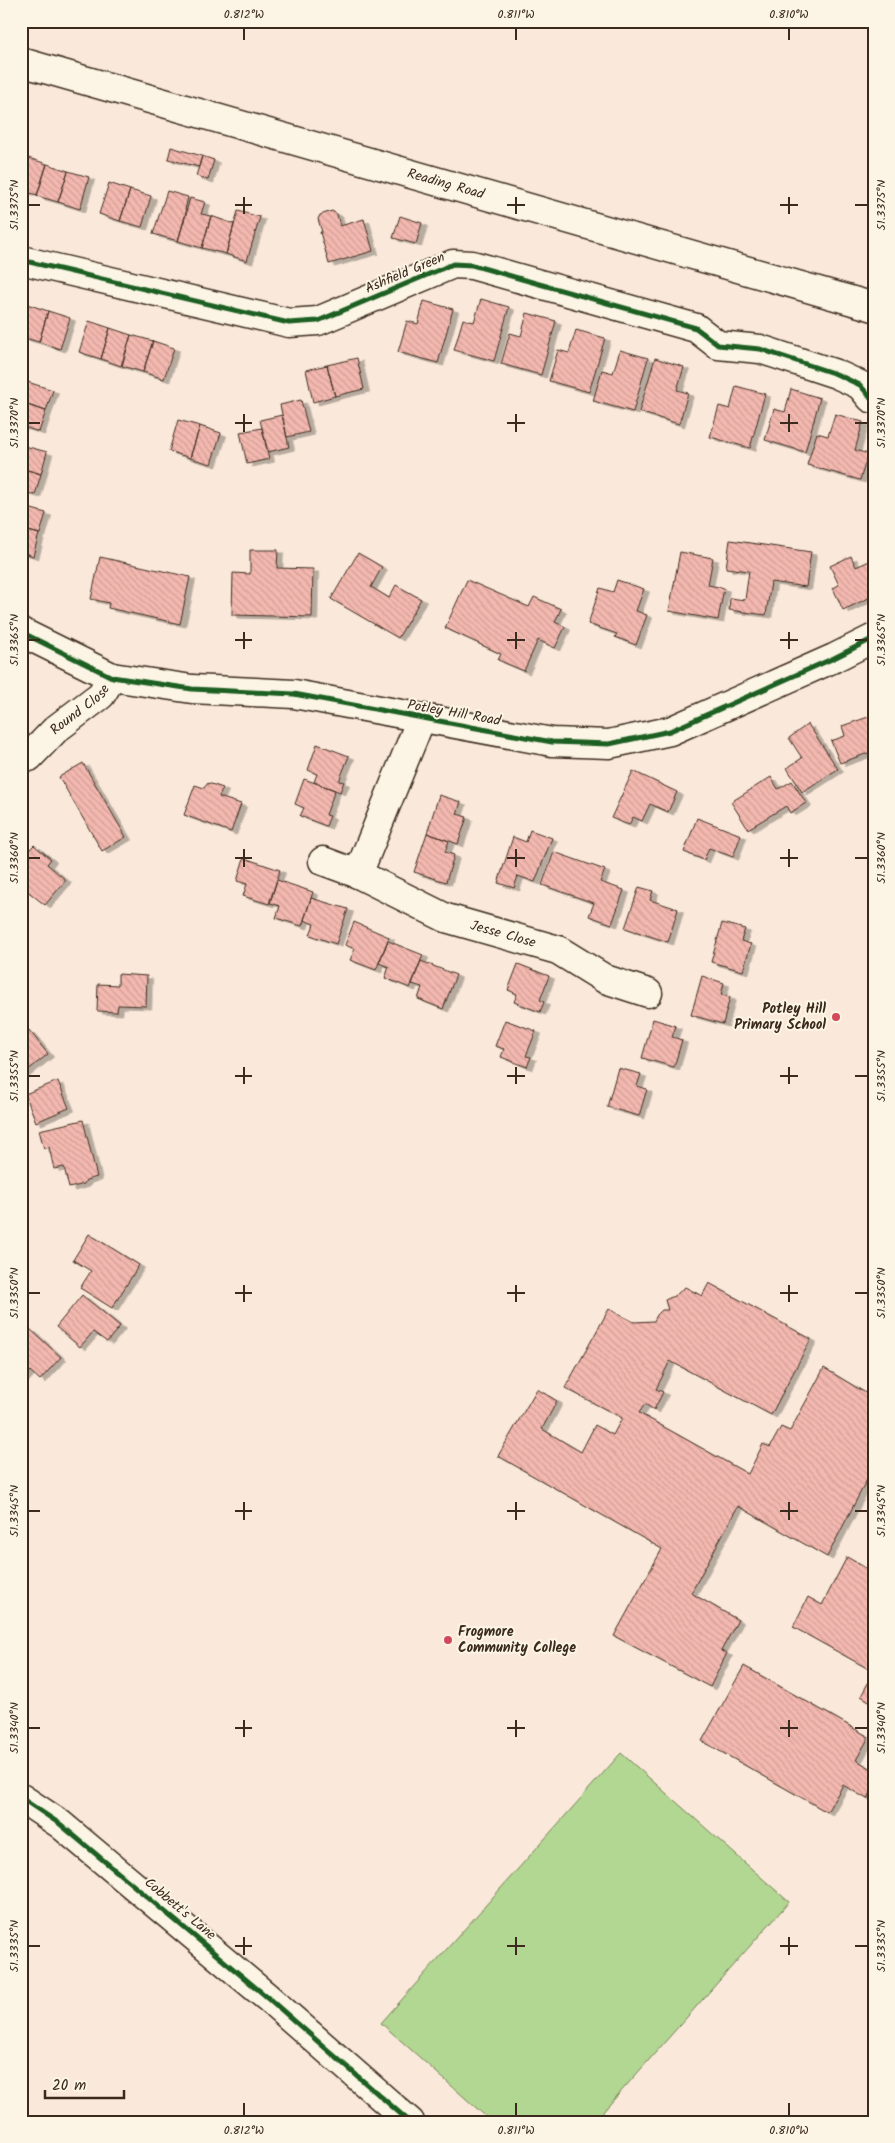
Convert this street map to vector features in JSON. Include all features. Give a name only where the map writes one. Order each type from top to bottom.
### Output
[{"type":"street","name":"Reading Road","points":[[21,62],[873,307]]},
{"type":"street","name":"Ashfield Green","points":[[21,260],[289,323],[318,322],[453,264],[472,265],[696,328],[718,345],[760,349],[811,365],[860,385],[871,398]]},
{"type":"street","name":"Potley Hill Road","points":[[21,632],[112,677],[192,689],[294,694],[552,742],[609,744],[670,731],[834,658],[874,638]]},
{"type":"street","name":"Round Close","points":[[21,758],[29,757],[56,729],[101,695],[112,677]]},
{"type":"street","points":[[358,874],[421,719]]},
{"type":"street","name":"Jesse Close","points":[[323,861],[358,874],[446,918],[558,950],[604,980],[648,993]]},
{"type":"street","name":"Cobbett's Lane","points":[[21,1798],[68,1830],[266,1996],[410,2122]]},
{"type":"green space","points":[[621,1753],[789,1902],[594,2122],[492,2122],[381,2023]]},
{"type":"building","points":[[171,147],[202,156],[199,167],[168,159]]},
{"type":"building","points":[[202,156],[214,160],[208,180],[196,176]]},
{"type":"building","points":[[25,157],[47,164],[37,195],[21,190],[21,171]]},
{"type":"building","points":[[47,164],[68,171],[58,202],[37,196]]},
{"type":"building","points":[[68,171],[89,177],[80,209],[58,202]]},
{"type":"building","points":[[109,183],[130,190],[120,221],[99,214]]},
{"type":"building","points":[[130,190],[151,196],[142,227],[120,221]]},
{"type":"building","points":[[167,191],[188,197],[185,210],[187,211],[178,241],[153,234]]},
{"type":"building","points":[[190,198],[205,202],[201,214],[211,216],[202,248],[178,241]]},
{"type":"building","points":[[238,211],[260,217],[247,261],[226,254]]},
{"type":"building","points":[[332,211],[337,214],[340,226],[364,219],[373,251],[329,264],[318,219],[320,215]]},
{"type":"building","points":[[211,216],[234,224],[226,254],[202,248]]},
{"type":"building","points":[[400,216],[422,223],[416,244],[393,238]]},
{"type":"building","points":[[481,299],[509,307],[494,361],[454,350],[463,319],[474,322]]},
{"type":"building","points":[[424,301],[453,309],[438,363],[398,352],[407,321],[418,324]]},
{"type":"building","points":[[27,304],[48,311],[39,342],[21,337],[21,323]]},
{"type":"building","points":[[48,311],[70,318],[60,349],[39,342]]},
{"type":"building","points":[[527,313],[556,321],[541,375],[501,364],[510,333],[521,336]]},
{"type":"building","points":[[89,321],[110,328],[101,359],[79,352]]},
{"type":"building","points":[[110,328],[131,335],[121,366],[101,359]]},
{"type":"building","points":[[576,330],[605,338],[589,392],[549,381],[558,350],[569,353]]},
{"type":"building","points":[[131,335],[153,341],[143,372],[122,366]]},
{"type":"building","points":[[153,341],[174,348],[164,379],[143,372]]},
{"type":"building","points":[[620,350],[648,358],[633,412],[593,401],[602,370],[613,373]]},
{"type":"building","points":[[357,358],[364,389],[335,396],[327,365]]},
{"type":"building","points":[[655,358],[684,367],[677,390],[688,393],[679,424],[639,412]]},
{"type":"building","points":[[327,365],[335,396],[313,402],[306,370]]},
{"type":"building","points":[[21,380],[53,390],[46,411],[21,403]]},
{"type":"building","points":[[736,386],[765,394],[750,448],[710,437],[719,406],[730,409]]},
{"type":"building","points":[[791,389],[820,398],[805,452],[765,440],[774,409],[785,412]]},
{"type":"building","points":[[301,400],[309,432],[287,437],[280,405]]},
{"type":"building","points":[[21,403],[46,411],[39,432],[21,426]]},
{"type":"building","points":[[835,414],[863,422],[855,450],[868,454],[860,480],[807,465],[817,433],[828,436]]},
{"type":"building","points":[[282,415],[289,447],[268,452],[260,420]]},
{"type":"building","points":[[178,420],[200,426],[190,458],[169,451]]},
{"type":"building","points":[[200,426],[221,433],[211,464],[190,458]]},
{"type":"building","points":[[262,428],[269,459],[247,464],[240,432]]},
{"type":"building","points":[[21,445],[47,452],[41,474],[21,468]]},
{"type":"building","points":[[21,468],[41,474],[35,495],[21,491]]},
{"type":"building","points":[[21,506],[46,513],[40,534],[21,529]]},
{"type":"building","points":[[21,529],[39,534],[33,556],[21,552]]},
{"type":"building","points":[[730,540],[811,552],[806,587],[771,582],[766,615],[729,610],[730,598],[745,600],[749,571],[726,568]]},
{"type":"building","points":[[250,550],[278,550],[277,568],[313,569],[312,617],[232,615],[233,573],[250,574]]},
{"type":"building","points":[[680,552],[713,558],[708,585],[724,588],[718,620],[669,611]]},
{"type":"building","points":[[358,553],[382,567],[371,587],[389,598],[396,585],[421,599],[398,638],[331,599]]},
{"type":"building","points":[[851,556],[856,567],[874,559],[874,586],[870,588],[873,596],[843,610],[833,588],[839,585],[830,566]]},
{"type":"building","points":[[100,557],[190,577],[180,624],[108,608],[109,603],[91,599]]},
{"type":"building","points":[[467,580],[529,607],[534,597],[561,609],[555,622],[565,627],[555,648],[538,640],[524,671],[498,660],[501,654],[445,628]]},
{"type":"building","points":[[617,580],[644,589],[636,611],[647,615],[636,645],[615,637],[617,634],[588,624],[600,588],[613,592]]},
{"type":"building","points":[[874,715],[874,751],[840,763],[831,741],[845,736],[842,726]]},
{"type":"building","points":[[808,724],[838,769],[802,792],[787,768],[802,758],[789,738]]},
{"type":"building","points":[[317,744],[349,756],[339,781],[344,782],[340,792],[314,782],[317,774],[308,770]]},
{"type":"building","points":[[83,763],[126,837],[102,851],[59,777]]},
{"type":"building","points":[[633,771],[677,792],[668,812],[650,804],[642,821],[633,817],[629,825],[611,818]]},
{"type":"building","points":[[771,777],[778,789],[792,781],[806,803],[790,813],[786,806],[748,829],[731,802]]},
{"type":"building","points":[[304,779],[335,790],[326,815],[330,816],[326,826],[300,816],[304,808],[295,804]]},
{"type":"building","points":[[208,783],[223,788],[219,797],[241,804],[231,832],[184,815],[195,785],[204,788]]},
{"type":"building","points":[[439,795],[461,802],[457,814],[467,817],[458,844],[427,833]]},
{"type":"building","points":[[697,818],[741,835],[733,857],[709,848],[704,860],[684,852]]},
{"type":"building","points":[[530,830],[552,838],[535,882],[518,876],[514,888],[498,883],[513,837],[526,842]]},
{"type":"building","points":[[427,833],[449,841],[445,852],[454,855],[446,882],[414,872]]},
{"type":"building","points":[[21,843],[29,850],[34,845],[51,859],[47,864],[66,880],[45,905],[21,886]]},
{"type":"building","points":[[554,852],[605,870],[600,882],[624,890],[612,924],[589,916],[594,903],[542,885]]},
{"type":"building","points":[[244,858],[280,870],[269,904],[243,896],[247,884],[237,881]]},
{"type":"building","points":[[277,880],[313,892],[302,926],[276,918],[280,906],[270,903]]},
{"type":"building","points":[[639,887],[653,891],[650,900],[678,909],[668,942],[625,928]]},
{"type":"building","points":[[311,898],[348,909],[336,944],[310,935],[314,924],[304,920]]},
{"type":"building","points":[[354,922],[389,937],[376,970],[350,960],[355,949],[345,945]]},
{"type":"building","points":[[722,923],[745,929],[741,941],[751,944],[743,971],[711,962]]},
{"type":"building","points":[[388,941],[423,955],[410,988],[385,978],[389,967],[379,963]]},
{"type":"building","points":[[421,961],[456,975],[443,1009],[418,999],[422,987],[412,984]]},
{"type":"building","points":[[518,964],[549,976],[540,1000],[544,1002],[540,1012],[514,1002],[517,994],[508,990]]},
{"type":"building","points":[[118,974],[147,976],[146,1006],[118,1005],[117,1012],[97,1011],[98,984],[118,985]]},
{"type":"building","points":[[702,976],[724,983],[721,995],[730,997],[723,1024],[691,1015]]},
{"type":"building","points":[[653,1019],[676,1026],[672,1037],[682,1040],[674,1067],[642,1058]]},
{"type":"building","points":[[505,1020],[536,1031],[526,1056],[531,1057],[527,1067],[501,1057],[504,1049],[495,1046]]},
{"type":"building","points":[[29,1030],[48,1054],[21,1076],[21,1037]]},
{"type":"building","points":[[618,1068],[641,1074],[637,1086],[647,1089],[639,1116],[607,1107]]},
{"type":"building","points":[[58,1081],[69,1108],[36,1122],[25,1094]]},
{"type":"building","points":[[83,1120],[97,1177],[86,1180],[84,1184],[69,1188],[64,1167],[54,1169],[49,1147],[44,1149],[39,1130]]},
{"type":"building","points":[[89,1234],[139,1265],[112,1308],[80,1288],[91,1271],[73,1260]]},
{"type":"building","name":"Frogmore Community College","points":[[709,1283],[811,1339],[771,1415],[670,1361],[656,1389],[663,1392],[654,1410],[645,1404],[639,1413],[748,1474],[763,1444],[770,1447],[781,1427],[790,1431],[824,1368],[874,1398],[874,1466],[827,1557],[738,1506],[691,1593],[738,1620],[721,1651],[727,1653],[710,1687],[614,1636],[662,1549],[498,1456],[537,1389],[557,1401],[542,1429],[581,1452],[595,1425],[613,1435],[622,1418],[565,1388],[609,1309],[634,1322],[654,1321],[662,1310],[668,1310],[665,1300],[676,1295],[685,1287],[702,1296]]},
{"type":"building","points":[[82,1295],[120,1326],[107,1342],[93,1332],[80,1347],[56,1327]]},
{"type":"building","points":[[30,1329],[61,1357],[40,1380],[30,1371],[21,1381],[21,1338]]},
{"type":"building","points":[[847,1557],[874,1573],[874,1672],[793,1627],[808,1597],[822,1605]]},
{"type":"building","points":[[744,1666],[869,1737],[856,1760],[874,1770],[874,1788],[867,1799],[843,1785],[827,1812],[702,1741]]},
{"type":"building","points":[[874,1672],[874,1704],[861,1696]]},
{"type":"cycle path","points":[[21,260],[289,323],[318,321],[453,264],[472,265],[696,328],[718,345],[760,349],[836,374],[860,385],[871,398]]},
{"type":"cycle path","points":[[21,632],[112,677],[192,689],[294,694],[552,742],[609,744],[670,731],[834,658],[874,638]]},
{"type":"cycle path","points":[[21,1798],[60,1824],[267,1997],[410,2122]]},
{"type":"place","name":"Potley Hill Primary School","points":[[836,1017]]},
{"type":"place","name":"Frogmore Community College","points":[[448,1640]]}]
